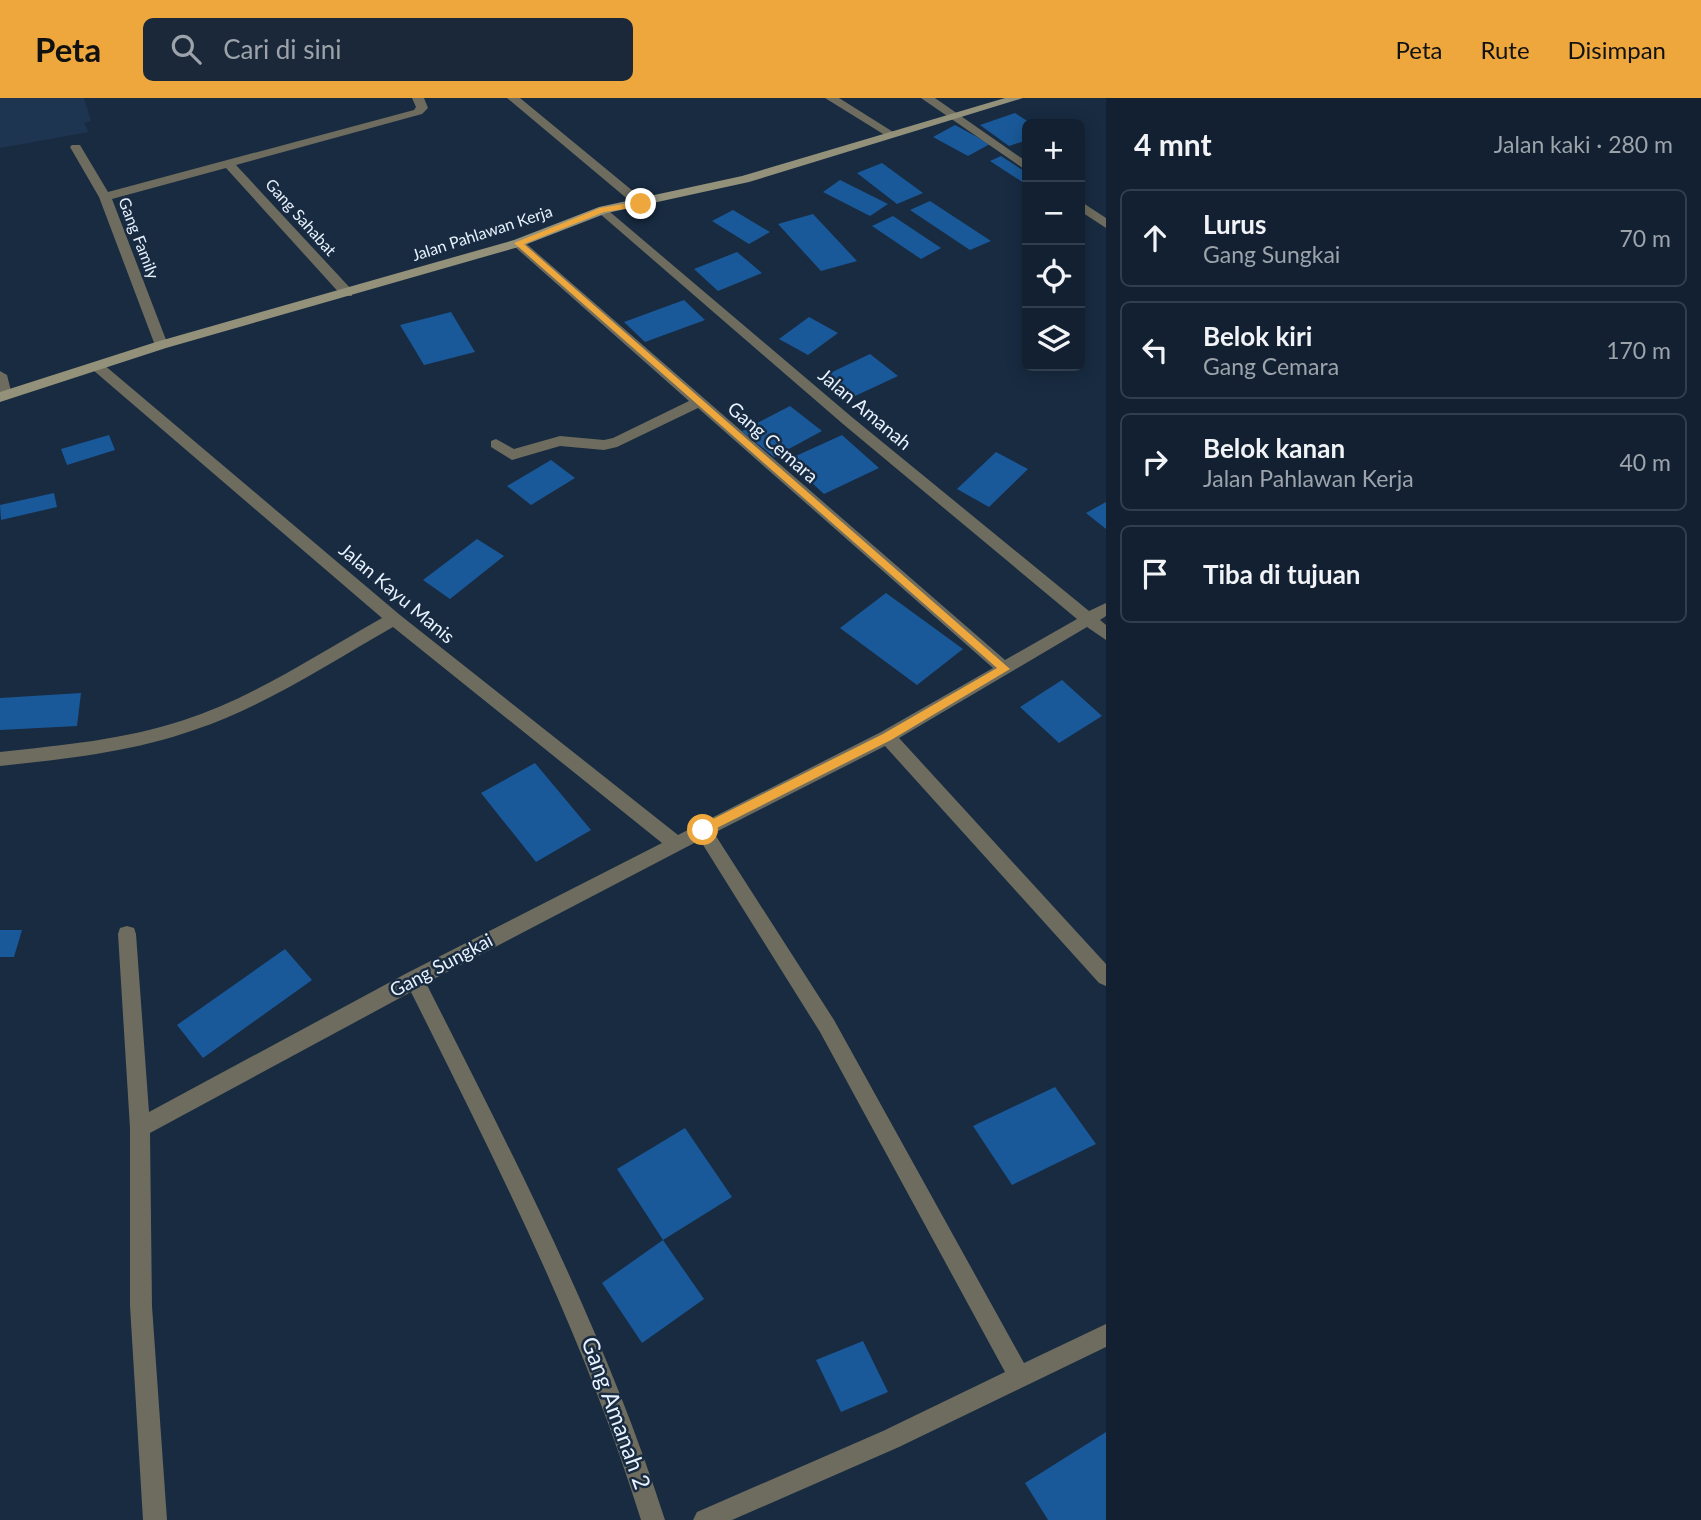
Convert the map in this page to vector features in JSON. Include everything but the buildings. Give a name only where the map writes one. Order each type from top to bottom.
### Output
[{"type":"street","points":[[105,197],[230,165],[418,111],[422,108],[418,98]]},
{"type":"street","points":[[513,98],[641,204]]},
{"type":"street","points":[[831,98],[892,135]]},
{"type":"street","points":[[927,98],[1022,163]]},
{"type":"street","name":"Jalan Pahlawan Kerja","points":[[2,396],[161,345],[518,243],[603,210],[641,204],[746,179],[1017,98]]},
{"type":"street","name":"Gang Family","points":[[76,147],[105,197],[161,345]]},
{"type":"street","name":"Gang Sahabat","points":[[230,165],[347,293]]},
{"type":"street","points":[[1085,209],[1106,224]]},
{"type":"street","name":"Jalan Amanah","points":[[603,210],[848,421],[1097,613],[1106,634]]},
{"type":"street","name":"Gang Cemara","points":[[518,243],[1005,669]]},
{"type":"street","name":"Jalan Kayu Manis","points":[[98,367],[394,619],[674,843]]},
{"type":"street","points":[[0,375],[2,396]]},
{"type":"street","points":[[496,444],[512,455],[560,441],[604,445],[617,442],[698,402]]},
{"type":"street","name":"Gang Sungkai","points":[[140,1128],[414,979],[674,843],[887,737],[1097,613]]},
{"type":"street","points":[[0,759],[85,750],[190,725],[234,706],[394,619]]},
{"type":"street","points":[[887,737],[1106,977]]},
{"type":"street","points":[[703,830],[827,1026],[1020,1378]]},
{"type":"street","points":[[127,934],[140,1128],[141,1306],[155,1520]]},
{"type":"street","name":"Gang Amanah 2","points":[[414,979],[577,1307],[636,1458],[653,1520]]},
{"type":"street","points":[[705,1520],[891,1439],[1106,1335]]},
{"type":"shaded area","points":[[0,98],[84,98],[91,121],[84,123],[89,132],[0,148]]},
{"type":"route","points":[[641,204],[603,210],[518,243],[1005,669],[887,737],[703,830]]}]
